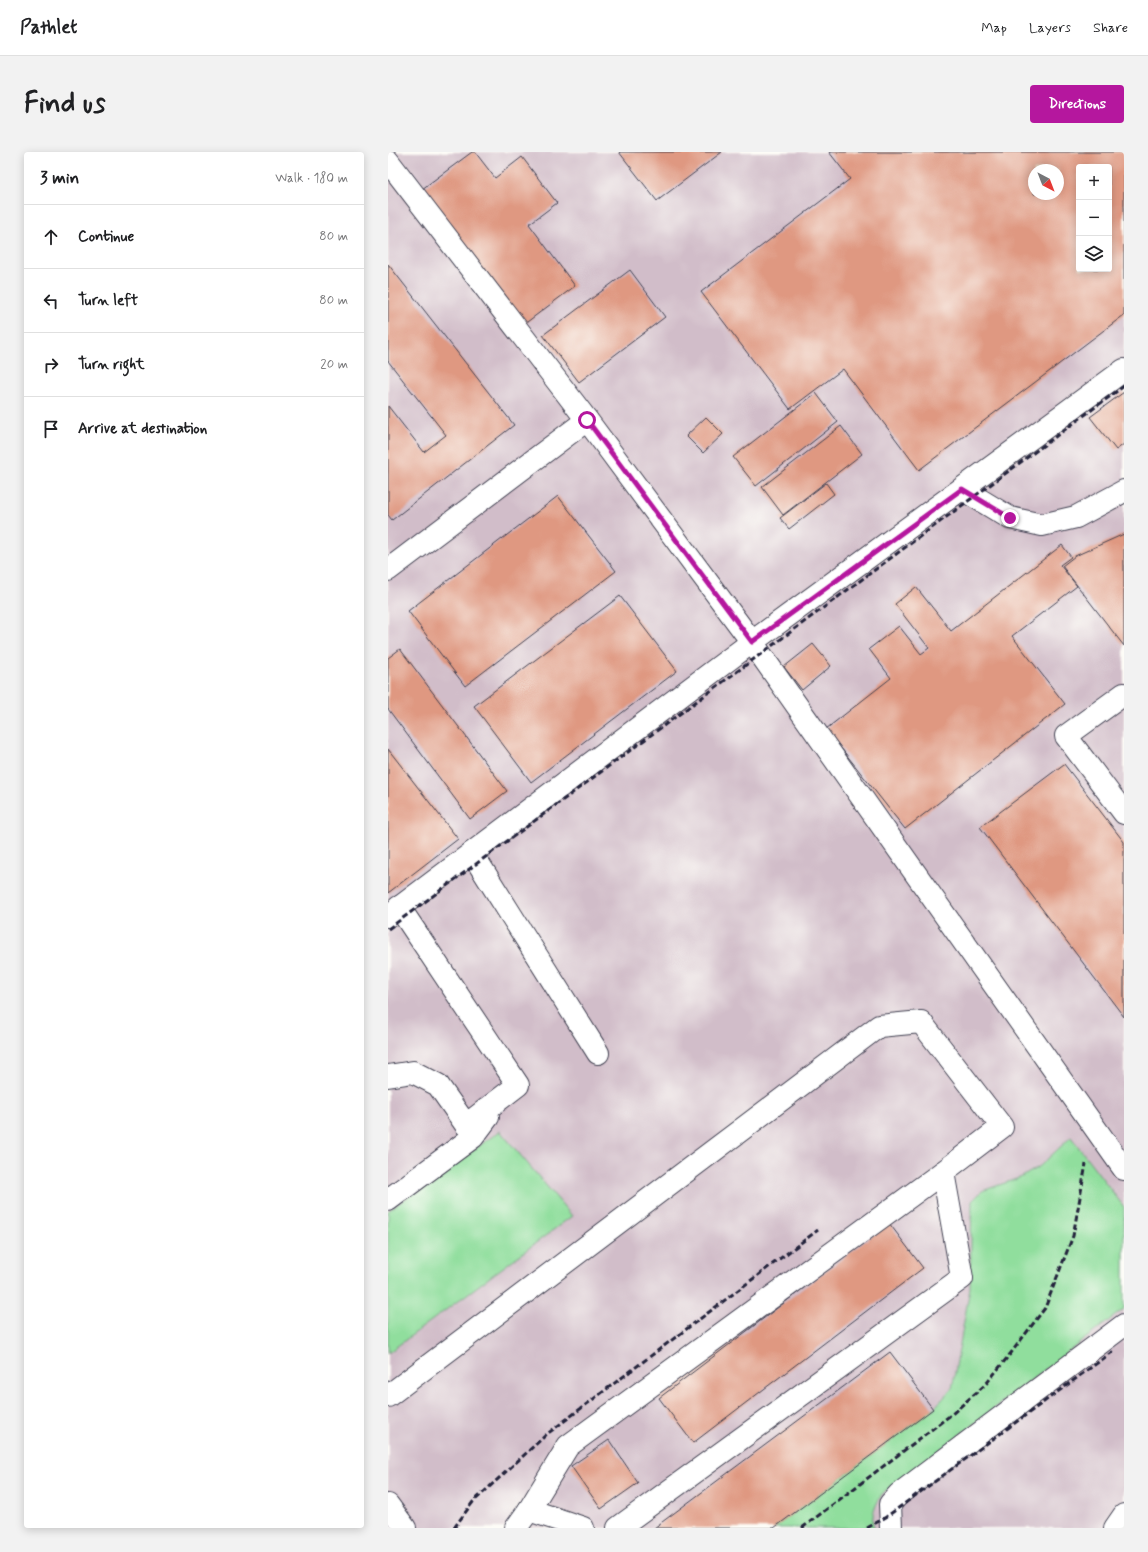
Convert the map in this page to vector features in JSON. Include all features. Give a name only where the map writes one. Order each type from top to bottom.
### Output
[{"type":"lane","points":[[388,161],[587,420],[752,642],[1124,1169]]},
{"type":"lane","points":[[388,1076],[413,1072],[438,1085],[466,1125],[518,1085],[394,911],[752,642],[1124,370]]},
{"type":"lane","points":[[388,570],[587,420]]},
{"type":"lane","points":[[962,489],[1010,518],[1042,525],[1076,517],[1124,491]]},
{"type":"lane","points":[[1124,694],[1066,736],[1124,813]]},
{"type":"lane","points":[[472,853],[598,1053]]},
{"type":"lane","points":[[388,1396],[879,1026],[921,1022],[1002,1127],[943,1172],[568,1446],[529,1510],[516,1528]]},
{"type":"lane","points":[[388,1200],[473,1137],[500,1098]]},
{"type":"lane","points":[[618,1528],[962,1278],[943,1172]]},
{"type":"lane","points":[[892,1528],[890,1504],[899,1494],[1124,1325]]},
{"type":"lane","points":[[388,1505],[405,1528]]},
{"type":"lane","points":[[529,1510],[583,1528]]},
{"type":"lane","points":[[1115,1528],[1124,1515]]},
{"type":"shaded area","points":[[388,152],[1124,152],[1124,1528],[388,1528]]},
{"type":"green space","points":[[500,1131],[572,1216],[388,1353],[388,1211]]},
{"type":"green space","points":[[1071,1137],[1124,1207],[1124,1309],[882,1494],[873,1515],[874,1528],[774,1528],[933,1409],[952,1389],[970,1288],[972,1201],[982,1191],[1022,1177],[1040,1166]]},
{"type":"building","points":[[472,152],[475,152],[495,178],[522,157],[557,203],[529,224],[575,286],[523,325],[422,189]]},
{"type":"building","points":[[619,152],[722,152],[657,201]]},
{"type":"building","points":[[829,152],[1124,152],[1124,315],[919,470],[843,369],[790,409],[701,292],[850,179]]},
{"type":"building","points":[[388,264],[514,425],[392,520],[388,515],[388,406],[424,452],[446,435],[388,361]]},
{"type":"building","points":[[630,270],[665,317],[579,382],[543,335]]},
{"type":"building","points":[[1124,392],[1124,444],[1116,450],[1090,417]]},
{"type":"building","points":[[816,393],[838,422],[756,486],[733,457]]},
{"type":"building","points":[[706,417],[723,434],[703,453],[686,436]]},
{"type":"building","points":[[841,426],[862,454],[783,515],[762,487]]},
{"type":"building","points":[[826,483],[834,494],[789,529],[780,518]]},
{"type":"building","points":[[558,496],[616,571],[465,686],[408,611]]},
{"type":"building","points":[[1124,534],[1124,646],[1062,566],[1075,556]]},
{"type":"building","points":[[1062,545],[1071,557],[1060,565],[1077,586],[1012,636],[1065,704],[905,829],[826,729],[891,678],[869,649],[899,626],[921,654],[929,648],[895,604],[916,587],[951,631]]},
{"type":"building","points":[[620,596],[677,671],[531,782],[474,706]]},
{"type":"building","points":[[813,644],[831,666],[802,690],[784,667]]},
{"type":"building","points":[[400,649],[507,791],[470,819],[388,709],[388,658]]},
{"type":"building","points":[[388,749],[458,839],[388,893]]},
{"type":"building","points":[[1064,764],[1124,842],[1124,1017],[980,827]]},
{"type":"building","points":[[889,1223],[923,1268],[693,1443],[659,1398]]},
{"type":"building","points":[[890,1352],[933,1409],[774,1528],[654,1528]]},
{"type":"building","points":[[609,1440],[638,1483],[601,1509],[571,1466]]},
{"type":"railway","points":[[388,929],[1124,386]]},
{"type":"railway","points":[[802,1528],[952,1414],[986,1384],[1011,1353],[1045,1308],[1073,1236],[1086,1164]]},
{"type":"railway","points":[[454,1528],[473,1502],[547,1434],[818,1230]]},
{"type":"railway","points":[[867,1528],[886,1517],[1115,1350]]},
{"type":"route","points":[[587,420],[752,642],[962,489],[1010,518]]}]
